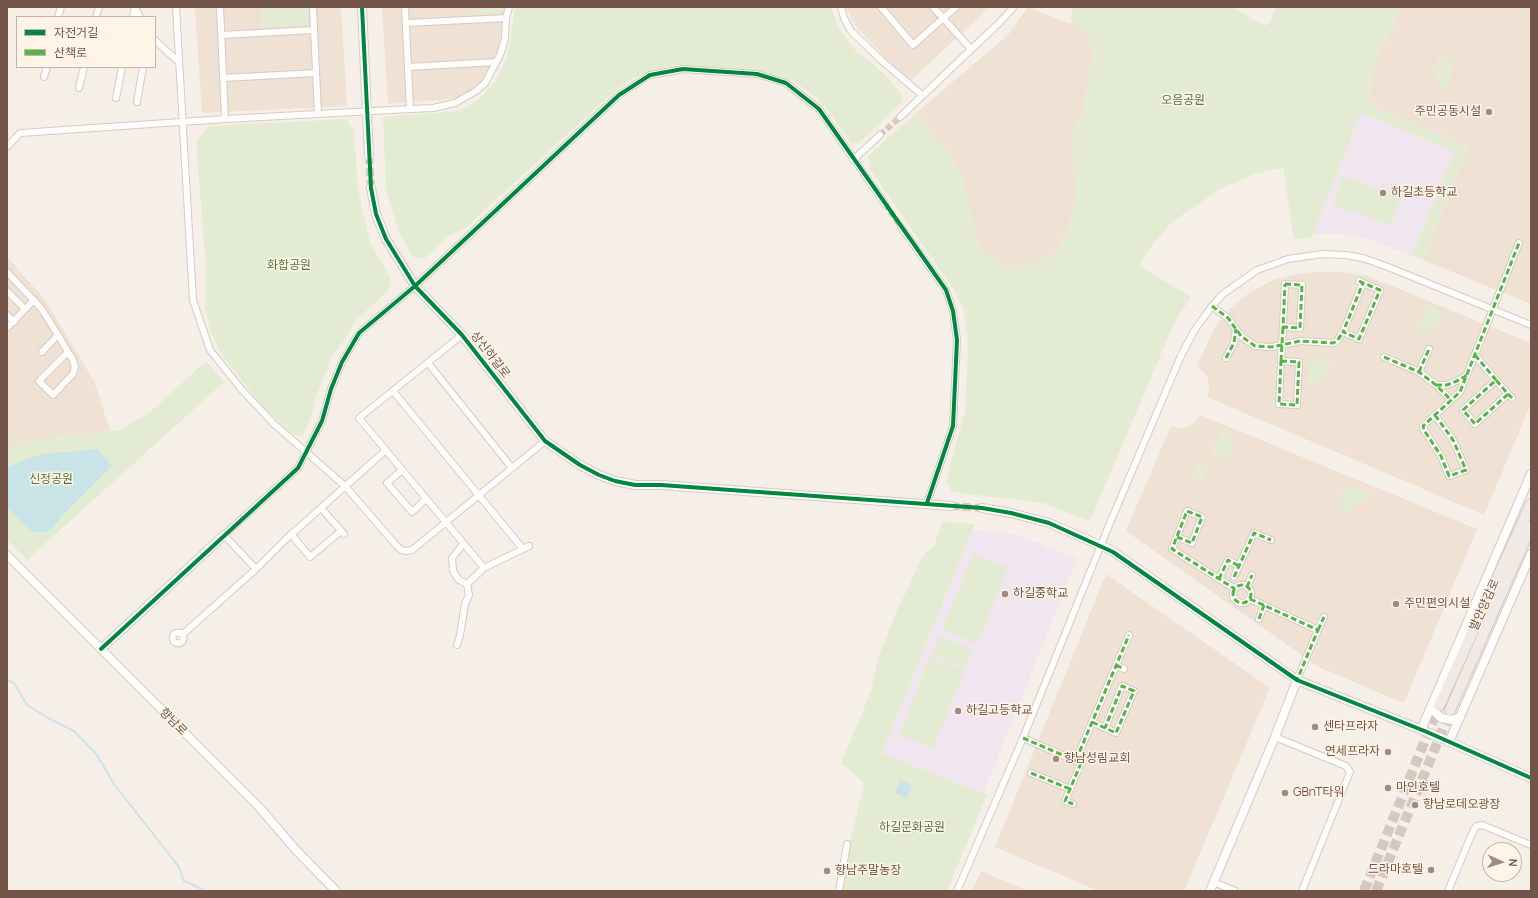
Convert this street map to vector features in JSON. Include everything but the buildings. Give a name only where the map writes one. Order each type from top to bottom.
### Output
[{"type":"highway","name":"발안양감로","points":[[1435,705],[1531,504]]},
{"type":"highway","name":"발안양감로","points":[[1450,710],[1531,526]]},
{"type":"street","points":[[132,16],[135,7],[140,16]]},
{"type":"street","points":[[176,7],[194,300],[207,344],[214,357],[242,390],[274,424],[345,486],[396,545],[404,551],[412,550],[545,441]]},
{"type":"street","points":[[220,7],[225,119]]},
{"type":"street","points":[[313,7],[318,114]]},
{"type":"street","points":[[362,7],[369,156]]},
{"type":"street","points":[[405,7],[410,109]]},
{"type":"street","points":[[7,147],[20,133],[182,121],[367,112],[443,106],[455,103],[476,91],[485,82],[496,62],[505,39],[506,18],[509,7]]},
{"type":"street","points":[[841,7],[844,18],[851,31],[882,61],[922,95]]},
{"type":"street","points":[[881,7],[913,45],[956,7]]},
{"type":"street","points":[[933,7],[971,49]]},
{"type":"street","points":[[900,117],[1014,7]]},
{"type":"street","points":[[406,23],[506,18]]},
{"type":"street","points":[[221,35],[314,30]]},
{"type":"street","points":[[156,41],[179,62]]},
{"type":"street","points":[[408,67],[496,62]]},
{"type":"street","points":[[44,77],[47,68]]},
{"type":"street","points":[[79,88],[84,68]]},
{"type":"street","points":[[116,98],[122,68]]},
{"type":"street","points":[[137,102],[143,68]]},
{"type":"street","points":[[101,650],[298,468],[322,421],[331,389],[342,362],[359,333],[415,286],[619,95],[650,75],[683,69],[757,74],[786,83],[819,109],[885,204]]},
{"type":"street","points":[[223,78],[316,73]]},
{"type":"street","points":[[853,160],[880,135]]},
{"type":"street","name":"상신하길로","points":[[371,188],[376,214],[386,239],[415,286],[462,335],[545,441],[580,465],[615,481],[635,485],[661,485],[951,506]]},
{"type":"street","points":[[901,227],[946,290],[953,311],[957,340],[952,426],[927,504]]},
{"type":"street","points":[[1466,470],[1449,476],[1441,456],[1423,429],[1424,424],[1460,392],[1488,322],[1491,309],[1519,243]]},
{"type":"street","points":[[958,891],[1024,738],[1101,546],[1180,358],[1194,331],[1212,306],[1223,294],[1257,270],[1288,259],[1322,254],[1346,255],[1363,258],[1444,289],[1531,325]]},
{"type":"street","points":[[7,272],[41,308],[68,352],[75,367],[73,374],[54,395],[39,381],[68,352]]},
{"type":"street","points":[[1212,306],[1228,318],[1241,336],[1255,346],[1272,347],[1300,341],[1333,343],[1337,341],[1342,332],[1361,282],[1380,290],[1359,339],[1342,332]]},
{"type":"street","points":[[1281,361],[1299,362],[1298,406],[1279,404],[1281,361],[1283,327],[1285,284],[1302,285],[1300,328],[1283,327]]},
{"type":"street","points":[[7,291],[25,309]]},
{"type":"street","points":[[7,328],[34,300]]},
{"type":"street","points":[[7,315],[14,322]]},
{"type":"street","points":[[1226,358],[1236,338],[1236,329]]},
{"type":"street","points":[[42,352],[58,335]]},
{"type":"street","points":[[462,335],[359,418],[484,568]]},
{"type":"street","points":[[1419,372],[1429,349]]},
{"type":"street","points":[[1475,355],[1510,396],[1475,424],[1463,410],[1496,380]]},
{"type":"street","points":[[1384,357],[1419,372],[1452,400]]},
{"type":"street","points":[[428,363],[512,468]]},
{"type":"street","points":[[1436,385],[1447,385],[1467,375]]},
{"type":"street","points":[[393,391],[523,549]]},
{"type":"street","points":[[1435,415],[1453,440],[1469,476]]},
{"type":"street","points":[[182,635],[256,570],[291,534],[386,450]]},
{"type":"street","points":[[402,470],[387,483],[412,512],[426,499]]},
{"type":"street","points":[[1421,730],[1435,705],[1531,474]]},
{"type":"street","points":[[291,534],[310,557],[342,532],[321,508]]},
{"type":"street","points":[[982,508],[1011,513],[1050,523],[1101,546],[1113,552],[1297,680],[1421,730],[1531,778]]},
{"type":"street","points":[[1177,537],[1192,543],[1202,517],[1188,511],[1172,548],[1235,589]]},
{"type":"street","points":[[1234,577],[1254,532],[1271,540]]},
{"type":"street","points":[[224,535],[256,570]]},
{"type":"street","points":[[463,544],[452,558],[453,571],[459,580],[467,584]]},
{"type":"street","points":[[467,584],[484,568],[529,546]]},
{"type":"street","points":[[1449,742],[1531,554]]},
{"type":"street","name":"향남로","points":[[7,555],[260,808],[295,849],[336,891]]},
{"type":"street","points":[[1219,579],[1228,560],[1239,566]]},
{"type":"street","points":[[1247,586],[1252,575]]},
{"type":"street","points":[[457,645],[468,595],[467,584]]},
{"type":"street","points":[[1235,589],[1241,586],[1247,586]]},
{"type":"street","points":[[1235,589],[1234,596],[1239,603],[1244,603],[1250,599],[1251,591],[1247,586]]},
{"type":"street","points":[[1250,599],[1318,630]]},
{"type":"street","points":[[1259,619],[1264,605]]},
{"type":"street","points":[[1210,891],[1324,616]]},
{"type":"street","points":[[1076,760],[1129,635]]},
{"type":"street","points":[[1116,665],[1124,669]]},
{"type":"street","points":[[1092,722],[1105,728],[1116,733],[1134,691],[1122,686],[1105,728]]},
{"type":"street","points":[[1435,705],[1434,711],[1442,718],[1452,720],[1460,717]]},
{"type":"street","points":[[1275,736],[1346,766],[1350,772],[1302,891]]},
{"type":"street","points":[[1024,738],[1081,763],[1065,801],[1073,804]]},
{"type":"street","points":[[1031,773],[1070,789]]},
{"type":"street","points":[[1448,891],[1474,829],[1478,826],[1482,825],[1531,845]]},
{"type":"street","points":[[839,891],[847,844]]},
{"type":"street","points":[[1214,882],[1235,891]]},
{"type":"shaded area","points":[[195,7],[341,7],[347,106],[202,113]]},
{"type":"shaded area","points":[[382,7],[506,7],[498,50],[488,75],[477,87],[461,98],[388,104]]},
{"type":"shaded area","points":[[845,7],[990,7],[909,82],[858,29]]},
{"type":"shaded area","points":[[1028,7],[1071,24],[1079,25],[1094,48],[1084,107],[1072,135],[1076,189],[1075,203],[1069,226],[1059,248],[1041,261],[1021,268],[1002,263],[988,256],[978,244],[960,170],[916,113],[1008,35]]},
{"type":"shaded area","points":[[1406,7],[1531,7],[1531,304],[1423,260],[1468,147],[1367,104],[1372,77],[1380,50],[1397,16]]},
{"type":"shaded area","name":"하길초등학교","points":[[1361,113],[1454,152],[1412,256],[1377,242],[1355,236],[1339,234],[1313,235]]},
{"type":"shaded area","points":[[7,257],[46,301],[95,383],[110,431],[25,441],[7,448]]},
{"type":"shaded area","points":[[1312,272],[1339,272],[1365,275],[1531,343],[1531,404],[1484,515],[1207,397],[1209,388],[1208,379],[1204,372],[1197,366],[1214,329],[1228,310],[1249,293],[1273,280]]},
{"type":"shaded area","points":[[1200,415],[1477,529],[1404,703],[1320,668],[1126,531],[1171,426],[1179,428],[1188,427],[1195,422]]},
{"type":"shaded area","points":[[973,530],[999,532],[1023,537],[1077,559],[983,794],[882,753]]},
{"type":"shaded area","points":[[1106,574],[1270,688],[1184,891],[1099,891],[995,847]]},
{"type":"shaded area","points":[[981,871],[1028,891],[972,891]]},
{"type":"green space","points":[[261,7],[308,7],[309,22],[305,25],[261,27]]},
{"type":"green space","points":[[469,7],[503,7],[499,13],[469,14]]},
{"type":"green space","points":[[515,7],[831,7],[838,26],[847,40],[856,51],[889,79],[902,95],[903,101],[859,143],[851,143],[830,113],[815,96],[793,81],[761,71],[676,65],[649,72],[631,79],[607,98],[465,228],[448,236],[425,258],[415,258],[399,232],[386,189],[383,117],[450,112],[464,109],[480,98],[497,79],[506,60]]},
{"type":"green space","name":"오음공원","points":[[1073,7],[1233,7],[1264,26],[1270,23],[1276,7],[1406,7],[1397,16],[1380,50],[1372,77],[1367,104],[1468,147],[1423,260],[1412,256],[1454,152],[1361,113],[1312,237],[1294,239],[1283,168],[1255,174],[1220,189],[1172,222],[1150,248],[1139,265],[1191,297],[1175,321],[1090,521],[1043,503],[952,492],[946,482],[965,411],[968,350],[967,330],[963,308],[954,290],[870,169],[868,156],[916,113],[960,170],[978,244],[988,256],[1002,263],[1021,268],[1041,261],[1059,248],[1069,226],[1075,203],[1076,189],[1072,135],[1084,107],[1094,48],[1079,25],[1071,24]]},
{"type":"green space","points":[[1439,56],[1453,61],[1450,83],[1446,90],[1438,84],[1434,74],[1433,69]]},
{"type":"green space","name":"화합공원","points":[[346,119],[354,131],[358,190],[370,242],[390,278],[389,290],[356,320],[346,338],[332,357],[303,435],[293,435],[264,407],[231,367],[222,355],[211,333],[205,307],[205,258],[196,141],[210,126]]},
{"type":"green space","points":[[1343,176],[1401,197],[1391,226],[1333,204]]},
{"type":"green space","points":[[1426,305],[1444,313],[1438,326],[1431,323],[1427,334],[1415,329]]},
{"type":"green space","points":[[1310,356],[1330,364],[1322,382],[1311,389],[1308,387]]},
{"type":"green space","name":"신정공원","points":[[206,361],[224,382],[27,560],[7,540],[7,448],[25,441],[119,430],[149,413]]},
{"type":"green space","points":[[1221,431],[1236,438],[1226,461],[1211,454]]},
{"type":"green space","points":[[1198,464],[1207,467],[1201,484],[1191,480]]},
{"type":"green space","points":[[1346,485],[1372,495],[1345,513],[1339,505],[1339,502],[1343,501],[1345,497],[1343,491]]},
{"type":"green space","name":"하길문화공원","points":[[942,522],[975,524],[882,753],[987,795],[947,891],[842,891],[850,842],[864,783],[841,763],[872,688],[878,659],[897,610],[922,556],[934,546]]},
{"type":"green space","points":[[973,554],[1008,568],[977,644],[942,629]]},
{"type":"green space","points":[[940,636],[972,649],[965,668],[933,655]]},
{"type":"green space","points":[[930,656],[965,670],[933,749],[899,735]]},
{"type":"water","points":[[97,449],[112,466],[62,516],[52,529],[42,533],[33,531],[29,529],[7,507],[7,467],[41,454]]},
{"type":"water","points":[[900,780],[912,785],[907,798],[895,793]]},
{"type":"waterway","points":[[7,680],[14,683],[27,705],[48,718],[74,731],[97,755],[114,784],[179,867],[184,881],[202,889],[203,891]]},
{"type":"tunnel","points":[[880,135],[900,117]]},
{"type":"tunnel","points":[[369,156],[371,188]]},
{"type":"tunnel","points":[[885,204],[901,227]]},
{"type":"tunnel","points":[[951,506],[982,508]]},
{"type":"tunnel","points":[[1364,891],[1439,706]]},
{"type":"tunnel","points":[[1376,891],[1450,712]]},
{"type":"marked path","points":[[1435,415],[1453,440],[1466,470],[1449,476],[1441,456],[1424,430],[1423,426],[1460,392],[1519,243]]},
{"type":"marked path","points":[[1359,281],[1380,290],[1359,339],[1343,332],[1363,283]]},
{"type":"marked path","points":[[1285,284],[1302,285],[1300,328],[1283,327],[1285,284]]},
{"type":"marked path","points":[[1212,306],[1228,318],[1241,336],[1255,346],[1272,347],[1300,341],[1333,343],[1337,341],[1343,332]]},
{"type":"marked path","points":[[1281,361],[1283,327]]},
{"type":"marked path","points":[[1226,358],[1234,343],[1236,329]]},
{"type":"marked path","points":[[1419,372],[1429,349]]},
{"type":"marked path","points":[[1475,355],[1496,380]]},
{"type":"marked path","points":[[1384,357],[1419,372],[1436,385],[1451,400]]},
{"type":"marked path","points":[[1281,361],[1299,362],[1297,405],[1279,404],[1281,361]]},
{"type":"marked path","points":[[1436,385],[1447,385],[1467,375]]},
{"type":"marked path","points":[[1508,394],[1475,424],[1463,410],[1496,380],[1512,398]]},
{"type":"marked path","points":[[1177,537],[1192,543],[1202,517],[1187,511],[1172,549],[1235,589]]},
{"type":"marked path","points":[[1234,577],[1254,533],[1271,540]]},
{"type":"marked path","points":[[1219,579],[1228,560],[1239,566]]},
{"type":"marked path","points":[[1247,587],[1252,575]]},
{"type":"marked path","points":[[1242,585],[1248,588],[1251,594],[1248,600],[1242,603],[1236,600],[1233,594],[1236,588],[1242,585]]},
{"type":"marked path","points":[[1250,599],[1318,630],[1297,680]]},
{"type":"marked path","points":[[1259,619],[1264,605]]},
{"type":"marked path","points":[[1318,630],[1324,617]]},
{"type":"marked path","points":[[1076,760],[1129,635]]},
{"type":"marked path","points":[[1116,665],[1124,669]]},
{"type":"marked path","points":[[1092,722],[1116,733],[1134,691],[1122,686],[1105,728]]},
{"type":"marked path","points":[[1023,738],[1081,763],[1065,801],[1073,804]]},
{"type":"marked path","points":[[1031,773],[1070,789]]},
{"type":"cycle path","points":[[362,7],[371,188],[376,214],[386,239],[415,286],[462,335],[545,441],[580,465],[615,481],[635,485],[661,485],[982,508],[1011,513],[1049,523],[1113,552],[1297,680],[1427,732],[1531,778]]},
{"type":"cycle path","points":[[101,649],[298,468],[322,421],[331,389],[342,362],[359,333],[415,286],[619,95],[650,75],[683,69],[757,74],[786,83],[819,109],[946,290],[953,311],[957,340],[953,426],[927,503]]},
{"type":"place","name":"주민공동시설","points":[[1489,112]]},
{"type":"place","name":"하길초등학교","points":[[1383,193]]},
{"type":"place","name":"하길중학교","points":[[1005,594]]},
{"type":"place","name":"주민편의시설","points":[[1396,604]]},
{"type":"place","name":"하길고등학교","points":[[958,711]]},
{"type":"place","name":"센타프라자","points":[[1315,727]]},
{"type":"place","name":"연세프라자","points":[[1388,752]]},
{"type":"place","name":"향남성림교회","points":[[1056,759]]},
{"type":"place","name":"마인호텔","points":[[1388,788]]},
{"type":"place","name":"GBnT타워","points":[[1285,793]]},
{"type":"place","name":"향남로데오광장","points":[[1415,805]]},
{"type":"place","name":"드라마호텔","points":[[1431,870]]},
{"type":"place","name":"향남주말농장","points":[[827,871]]}]
